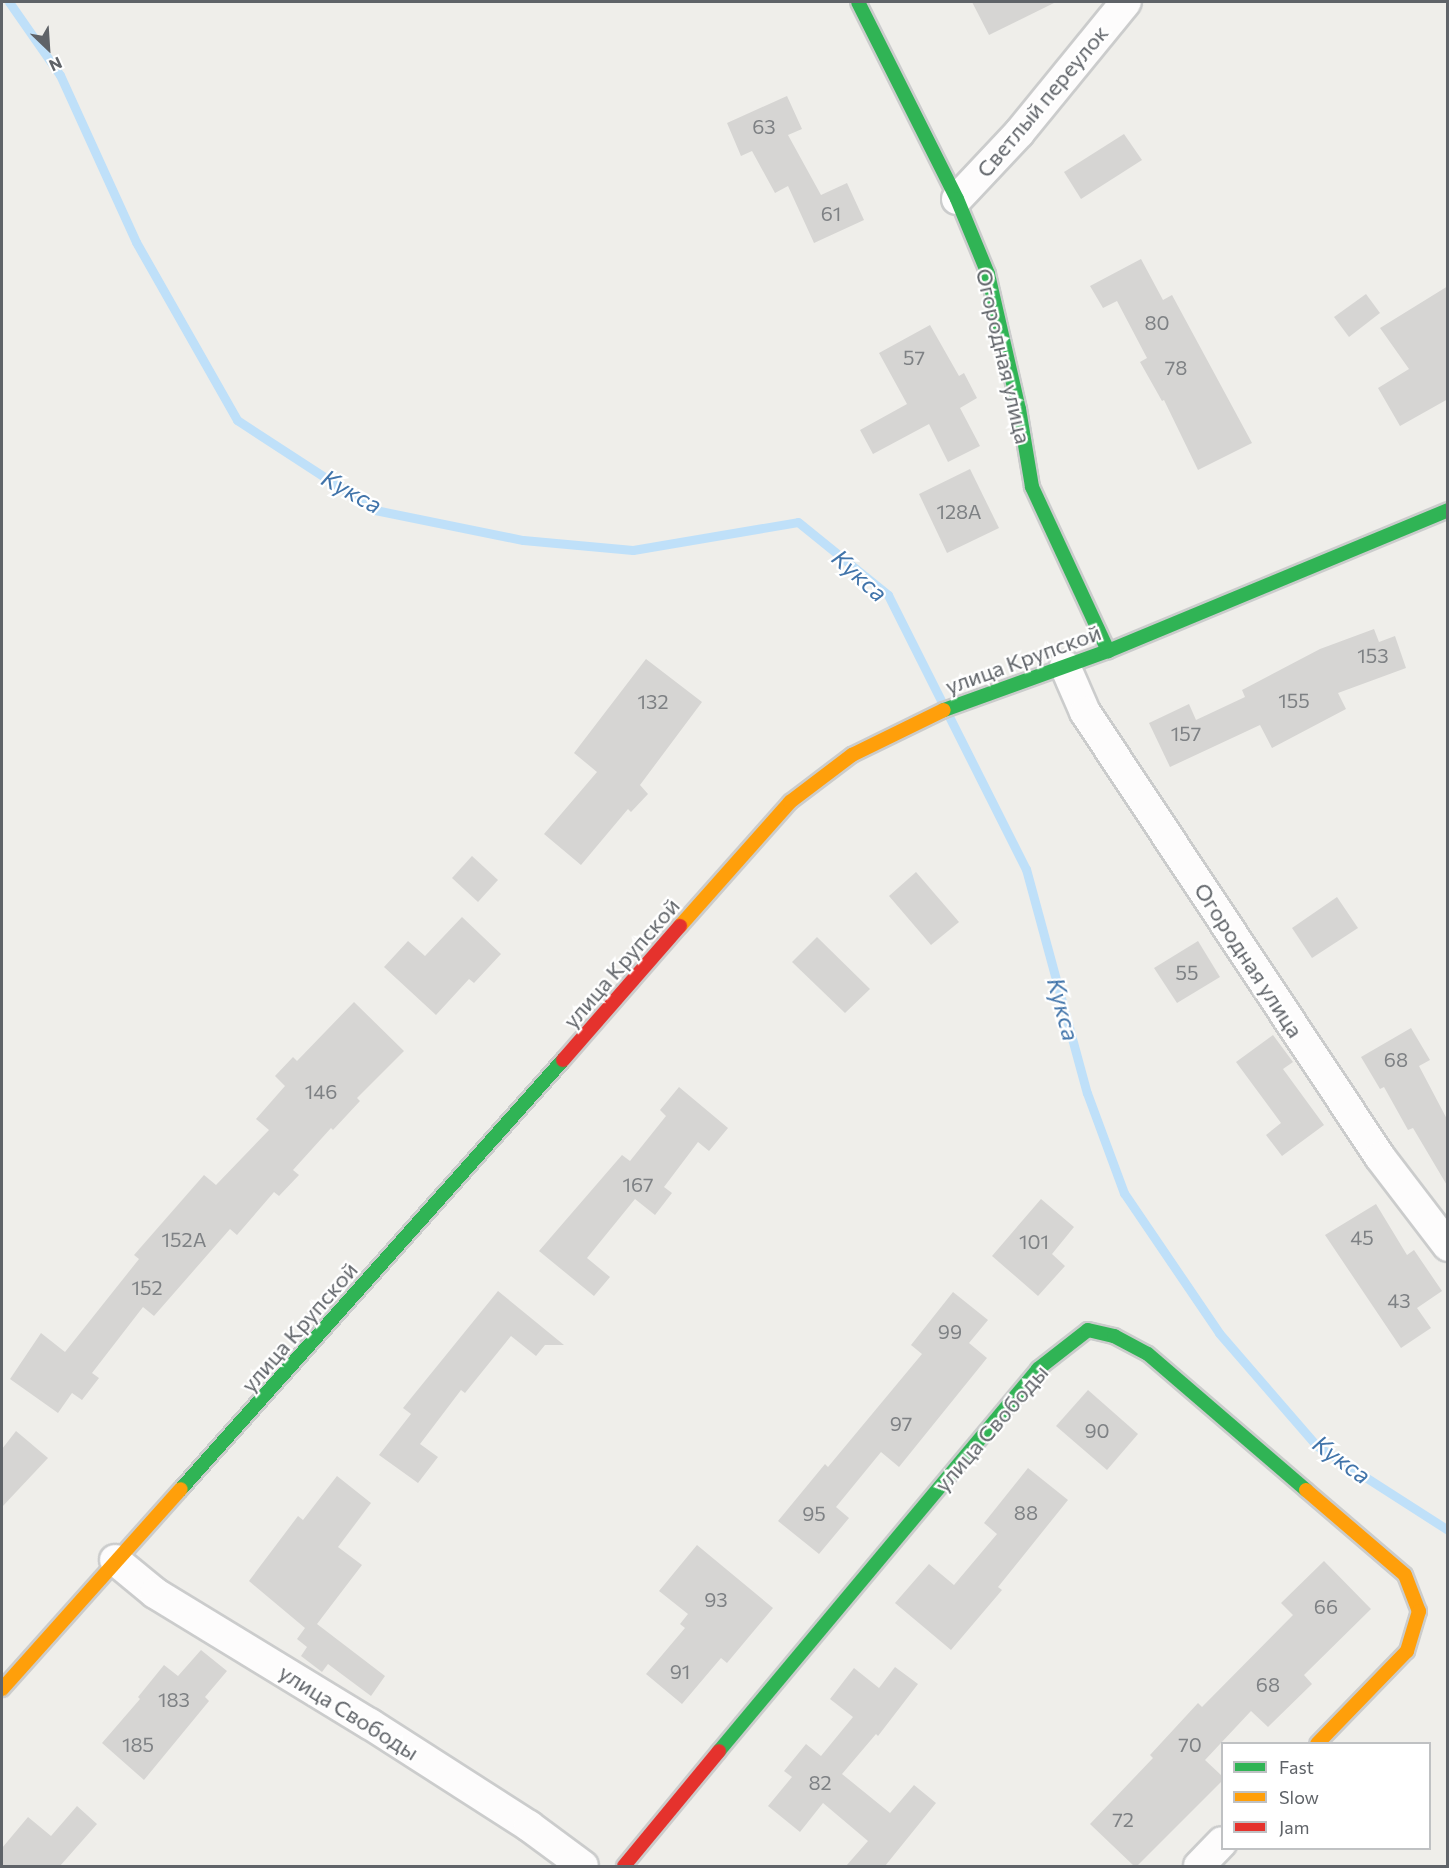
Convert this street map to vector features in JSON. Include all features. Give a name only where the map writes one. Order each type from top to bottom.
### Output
[{"type":"street","name":"Огородная улица","points":[[858,2],[957,199],[988,274],[1019,409],[1032,487],[1108,651]]},
{"type":"street","name":"Светлый переулок","points":[[957,199],[1018,134],[1126,2]]},
{"type":"street","name":"улица Крупской","points":[[2,1689],[114,1560],[232,1435],[790,802],[852,755],[934,714],[1108,651],[1448,510]]},
{"type":"street","name":"Огородная улица","points":[[1065,666],[1085,712],[1111,752],[1380,1157],[1448,1246]]},
{"type":"street","name":"улица Свободы","points":[[624,1866],[1038,1370],[1088,1330],[1114,1336],[1148,1354],[1405,1575],[1419,1611],[1407,1651],[1318,1742]]},
{"type":"street","name":"улица Свободы","points":[[114,1560],[155,1593],[370,1724],[529,1826],[582,1866]]},
{"type":"street","points":[[1199,1866],[1221,1843]]},
{"type":"building","points":[[972,2],[1056,2],[989,35]]},
{"type":"building","points":[[787,96],[802,129],[788,135],[821,195],[847,183],[864,220],[814,243],[788,186],[775,193],[752,151],[741,156],[727,123]]},
{"type":"building","points":[[1124,134],[1142,160],[1081,199],[1064,172]]},
{"type":"building","points":[[1141,259],[1163,300],[1172,295],[1252,443],[1198,470],[1164,400],[1162,401],[1140,362],[1147,358],[1117,301],[1103,308],[1090,286]]},
{"type":"building","points":[[1448,286],[1448,399],[1400,426],[1378,388],[1409,369],[1380,328]]},
{"type":"building","points":[[1366,294],[1380,313],[1349,337],[1334,317]]},
{"type":"building","points":[[930,325],[959,376],[964,373],[977,398],[960,408],[980,446],[948,462],[929,424],[873,454],[860,430],[907,404],[879,353]]},
{"type":"building","points":[[970,469],[999,528],[947,553],[919,494]]},
{"type":"building","points":[[1374,629],[1379,642],[1395,636],[1406,668],[1338,693],[1346,709],[1272,748],[1260,725],[1170,767],[1149,723],[1189,704],[1196,720],[1245,697],[1242,690],[1320,649]]},
{"type":"building","points":[[646,659],[702,702],[640,785],[648,794],[631,812],[628,809],[581,865],[544,834],[597,772],[574,753]]},
{"type":"building","points":[[472,856],[498,880],[478,902],[452,878]]},
{"type":"building","points":[[916,872],[959,922],[931,945],[889,896]]},
{"type":"building","points":[[1337,897],[1358,928],[1312,958],[1292,928]]},
{"type":"building","points":[[462,917],[501,954],[474,983],[469,979],[436,1015],[384,967],[408,941],[425,956]]},
{"type":"building","points":[[817,937],[870,989],[845,1013],[792,962]]},
{"type":"building","points":[[1198,941],[1220,977],[1177,1003],[1154,968]]},
{"type":"building","points":[[354,1002],[404,1051],[357,1098],[360,1101],[333,1130],[331,1128],[293,1170],[299,1175],[279,1196],[274,1192],[237,1235],[230,1229],[154,1316],[143,1307],[92,1373],[99,1378],[82,1400],[72,1393],[58,1413],[10,1379],[41,1333],[65,1352],[139,1259],[134,1255],[204,1175],[216,1185],[269,1130],[256,1119],[285,1086],[275,1076],[293,1057],[297,1061]]},
{"type":"building","points":[[1411,1028],[1430,1060],[1419,1066],[1448,1121],[1448,1187],[1413,1128],[1408,1130],[1384,1087],[1380,1089],[1361,1057]]},
{"type":"building","points":[[1273,1035],[1293,1062],[1283,1069],[1324,1125],[1282,1156],[1266,1135],[1281,1123],[1236,1062]]},
{"type":"building","points":[[679,1087],[728,1128],[709,1151],[698,1142],[664,1187],[672,1193],[655,1215],[635,1199],[587,1258],[610,1277],[594,1296],[539,1251],[622,1155],[630,1161],[666,1116],[660,1110]]},
{"type":"building","points":[[1041,1199],[1074,1227],[1052,1254],[1065,1266],[1038,1296],[992,1256]]},
{"type":"building","points":[[1376,1204],[1407,1255],[1414,1250],[1442,1291],[1417,1308],[1431,1328],[1401,1348],[1325,1235]]},
{"type":"building","points":[[498,1291],[564,1345],[545,1345],[536,1356],[511,1336],[465,1393],[461,1390],[420,1444],[438,1457],[418,1483],[379,1455],[411,1414],[403,1408]]},
{"type":"building","points":[[953,1292],[988,1320],[969,1343],[987,1358],[899,1467],[881,1452],[836,1507],[849,1518],[819,1554],[778,1521],[825,1464],[828,1467],[922,1354],[911,1345]]},
{"type":"building","points":[[1088,1390],[1138,1434],[1107,1470],[1056,1426]]},
{"type":"building","points":[[16,1431],[48,1458],[2,1507],[2,1449]]},
{"type":"building","points":[[1028,1468],[1068,1500],[998,1587],[1002,1590],[951,1650],[895,1603],[929,1564],[954,1585],[997,1534],[984,1523]]},
{"type":"building","points":[[337,1476],[371,1503],[338,1547],[362,1565],[317,1624],[385,1676],[371,1696],[328,1664],[322,1672],[301,1656],[307,1647],[297,1639],[305,1628],[249,1581],[298,1516],[303,1520]]},
{"type":"building","points":[[697,1545],[773,1608],[727,1663],[721,1658],[682,1704],[646,1674],[685,1628],[680,1624],[688,1614],[659,1591]]},
{"type":"building","points":[[1324,1561],[1371,1609],[1304,1675],[1312,1684],[1268,1727],[1251,1711],[1221,1742],[1205,1760],[1221,1775],[1221,1782],[1137,1866],[1134,1866],[1090,1824],[1153,1758],[1150,1755],[1198,1703],[1202,1707],[1293,1615],[1281,1603]]},
{"type":"building","points":[[201,1650],[227,1671],[205,1697],[209,1701],[144,1780],[102,1743],[140,1699],[138,1697],[164,1665],[178,1676]]},
{"type":"building","points":[[895,1667],[918,1684],[878,1736],[876,1734],[842,1774],[890,1813],[914,1785],[936,1803],[885,1866],[846,1866],[868,1841],[823,1803],[800,1832],[768,1806],[792,1777],[784,1771],[806,1744],[821,1756],[853,1717],[830,1699],[854,1668],[879,1688]]},
{"type":"building","points":[[77,1806],[97,1824],[60,1866],[2,1866],[2,1848],[28,1817],[51,1836]]},
{"type":"waterway","name":"Кукса","points":[[9,2],[60,75],[136,242],[237,420],[375,510],[523,540],[633,550],[798,522],[888,595],[1026,869],[1087,1093],[1124,1193],[1219,1333],[1317,1446],[1448,1530]]},
{"type":"traffic: fast","points":[[858,2],[957,199],[988,274],[1019,409],[1032,487],[1108,651]]},
{"type":"traffic: fast","points":[[944,710],[1108,651],[1448,510]]},
{"type":"traffic: fast","points":[[181,1489],[563,1060]]},
{"type":"traffic: fast","points":[[719,1751],[1038,1369],[1088,1330],[1114,1336],[1148,1354],[1306,1490]]},
{"type":"traffic: slow","points":[[680,926],[790,802],[852,755],[944,710]]},
{"type":"traffic: slow","points":[[2,1689],[181,1489]]},
{"type":"traffic: slow","points":[[1306,1490],[1405,1575],[1419,1611],[1407,1651],[1319,1742]]},
{"type":"traffic: jam","points":[[563,1060],[680,926]]},
{"type":"traffic: jam","points":[[624,1866],[719,1751]]}]
